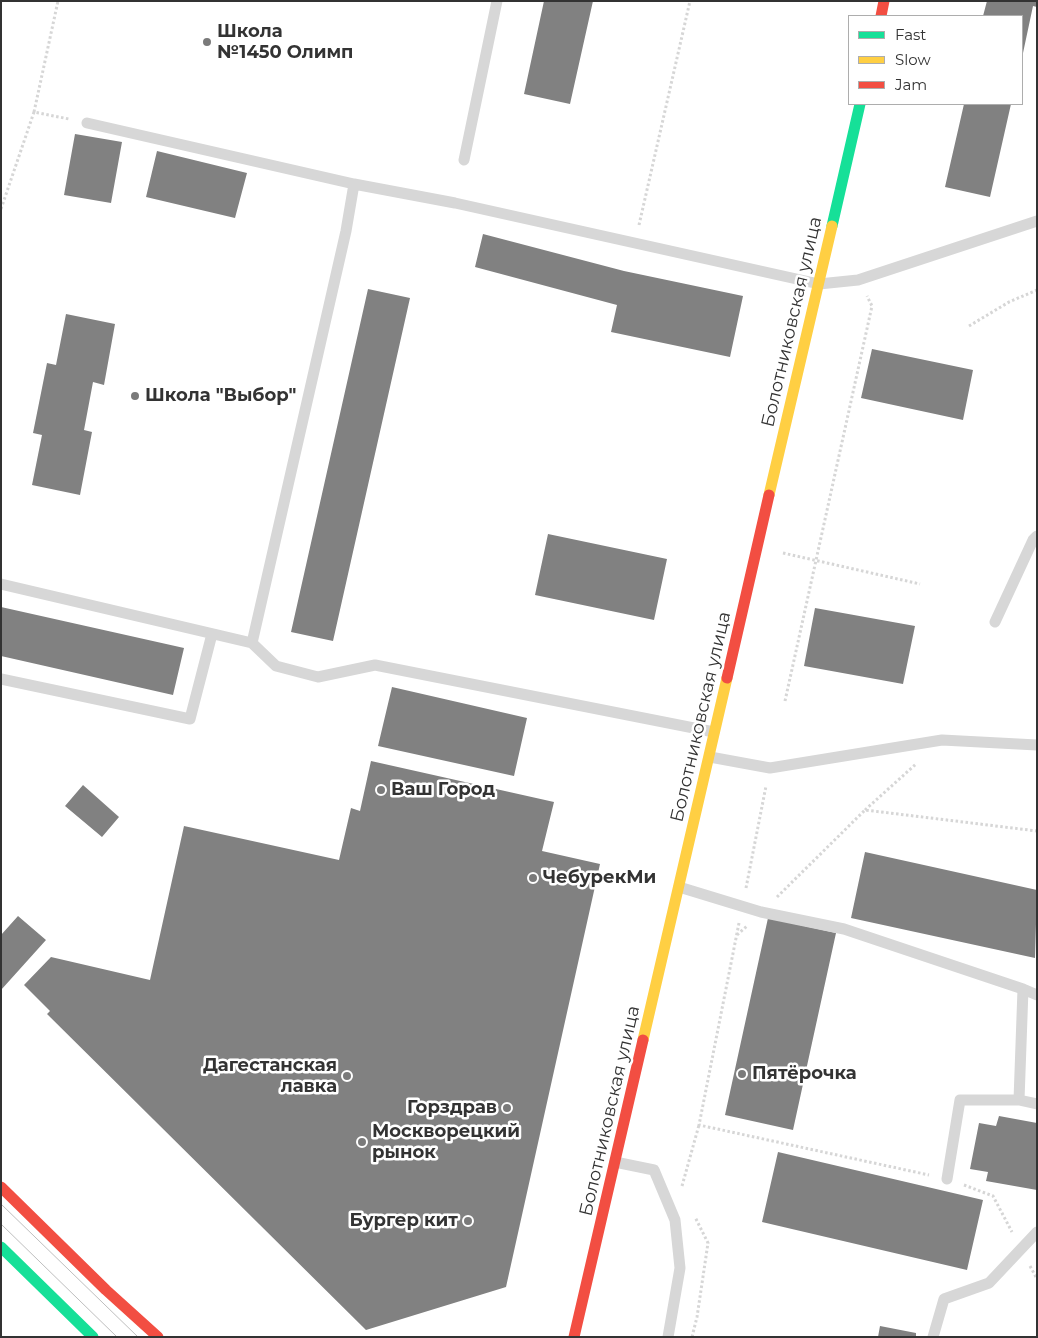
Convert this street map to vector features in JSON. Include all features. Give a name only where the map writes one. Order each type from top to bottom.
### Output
[{"type":"street","points":[[881,15],[884,1]]},
{"type":"street","name":"Болотниковская улица","points":[[574,1337],[716,732],[860,105]]},
{"type":"street","points":[[1,1187],[106,1290],[158,1337]]},
{"type":"street","points":[[1,1247],[93,1337]]},
{"type":"lane","points":[[464,160],[497,1]]},
{"type":"lane","points":[[87,123],[354,184],[455,203],[819,284],[858,280],[1036,217]]},
{"type":"lane","points":[[252,643],[346,231],[354,184]]},
{"type":"lane","points":[[995,622],[1033,540],[1037,536]]},
{"type":"lane","points":[[1,584],[252,643],[276,666],[318,677],[375,665],[716,732]]},
{"type":"lane","points":[[1,679],[190,719],[212,634]]},
{"type":"lane","points":[[710,757],[770,768],[942,740],[1037,744]]},
{"type":"lane","points":[[680,887],[762,912],[844,929],[1037,995]]},
{"type":"lane","points":[[1019,1100],[1023,989]]},
{"type":"lane","points":[[947,1179],[960,1100],[1019,1100],[1037,1104]]},
{"type":"lane","points":[[615,1162],[654,1170],[675,1220],[680,1268],[668,1337]]},
{"type":"lane","points":[[933,1337],[944,1299],[989,1283],[1037,1232]]},
{"type":"path","points":[[1,209],[34,112],[58,1]]},
{"type":"path","points":[[635,243],[690,1]]},
{"type":"path","points":[[34,112],[87,123]]},
{"type":"path","points":[[785,701],[872,306],[858,280]]},
{"type":"path","points":[[969,326],[1009,302],[1037,290]]},
{"type":"path","points":[[758,548],[920,584]]},
{"type":"path","points":[[736,937],[865,810],[942,740]]},
{"type":"path","points":[[770,768],[699,1125],[947,1179],[993,1196],[1037,1279]]},
{"type":"path","points":[[865,810],[1037,831]]},
{"type":"building","points":[[544,1],[593,1],[570,104],[524,94]]},
{"type":"building","points":[[987,1],[1037,1],[1037,7],[1033,6],[1023,53],[1023,15],[983,15]]},
{"type":"building","points":[[964,105],[1011,105],[990,197],[945,187]]},
{"type":"building","points":[[75,134],[122,142],[111,203],[64,195]]},
{"type":"building","points":[[157,151],[247,173],[235,218],[146,197]]},
{"type":"building","points":[[483,234],[624,271],[743,296],[730,357],[611,332],[617,305],[475,267]]},
{"type":"building","points":[[368,289],[410,298],[333,641],[291,632]]},
{"type":"building","points":[[66,314],[115,324],[104,385],[93,382],[84,430],[92,432],[80,495],[32,485],[42,435],[33,433],[47,363],[56,365]]},
{"type":"building","points":[[872,349],[973,370],[963,420],[861,398]]},
{"type":"building","points":[[548,534],[667,559],[654,620],[535,595]]},
{"type":"building","points":[[1,607],[184,648],[173,695],[1,656]]},
{"type":"building","points":[[815,608],[915,626],[903,684],[804,666]]},
{"type":"building","points":[[392,687],[527,718],[514,776],[378,746]]},
{"type":"building","name":"Москворецкий рынок","points":[[371,761],[554,802],[542,851],[600,864],[506,1287],[366,1330],[47,1014],[50,1011],[24,985],[51,957],[150,980],[184,826],[339,860],[351,808],[360,811]]},
{"type":"building","points":[[83,785],[119,817],[102,837],[65,806]]},
{"type":"building","points":[[865,852],[1037,890],[1035,958],[851,918]]},
{"type":"building","points":[[18,916],[46,940],[1,990],[1,935]]},
{"type":"building","points":[[768,918],[836,933],[793,1130],[725,1115]]},
{"type":"building","points":[[999,1116],[1037,1123],[1037,1190],[986,1181],[988,1172],[970,1169],[979,1123],[996,1126]]},
{"type":"building","points":[[778,1152],[983,1200],[967,1270],[762,1222]]},
{"type":"building","points":[[880,1326],[916,1333],[916,1337],[878,1337]]},
{"type":"tram line","points":[[1,1204],[138,1337]]},
{"type":"tram line","points":[[1,1224],[117,1337]]},
{"type":"traffic: fast","points":[[832,226],[860,105]]},
{"type":"traffic: fast","points":[[1,1247],[93,1337]]},
{"type":"traffic: slow","points":[[769,495],[832,226]]},
{"type":"traffic: slow","points":[[643,1040],[727,678]]},
{"type":"traffic: jam","points":[[881,15],[884,1]]},
{"type":"traffic: jam","points":[[727,678],[769,495]]},
{"type":"traffic: jam","points":[[574,1337],[643,1040]]},
{"type":"traffic: jam","points":[[1,1187],[106,1290],[158,1337]]},
{"type":"place","name":"Школа №1450 Олимп","points":[[207,42]]},
{"type":"place","name":"Школа \"Выбор\"","points":[[135,396]]},
{"type":"place","name":"Ваш Город","points":[[381,790]]},
{"type":"place","name":"ЧебурекМи","points":[[533,878]]},
{"type":"place","name":"Пятёрочка","points":[[742,1074]]},
{"type":"place","name":"Дагестанская лавка","points":[[347,1076]]},
{"type":"place","name":"Горздрав","points":[[507,1108]]},
{"type":"place","name":"Москворецкий рынок","points":[[362,1142]]},
{"type":"place","name":"Бургер кит","points":[[468,1221]]}]
